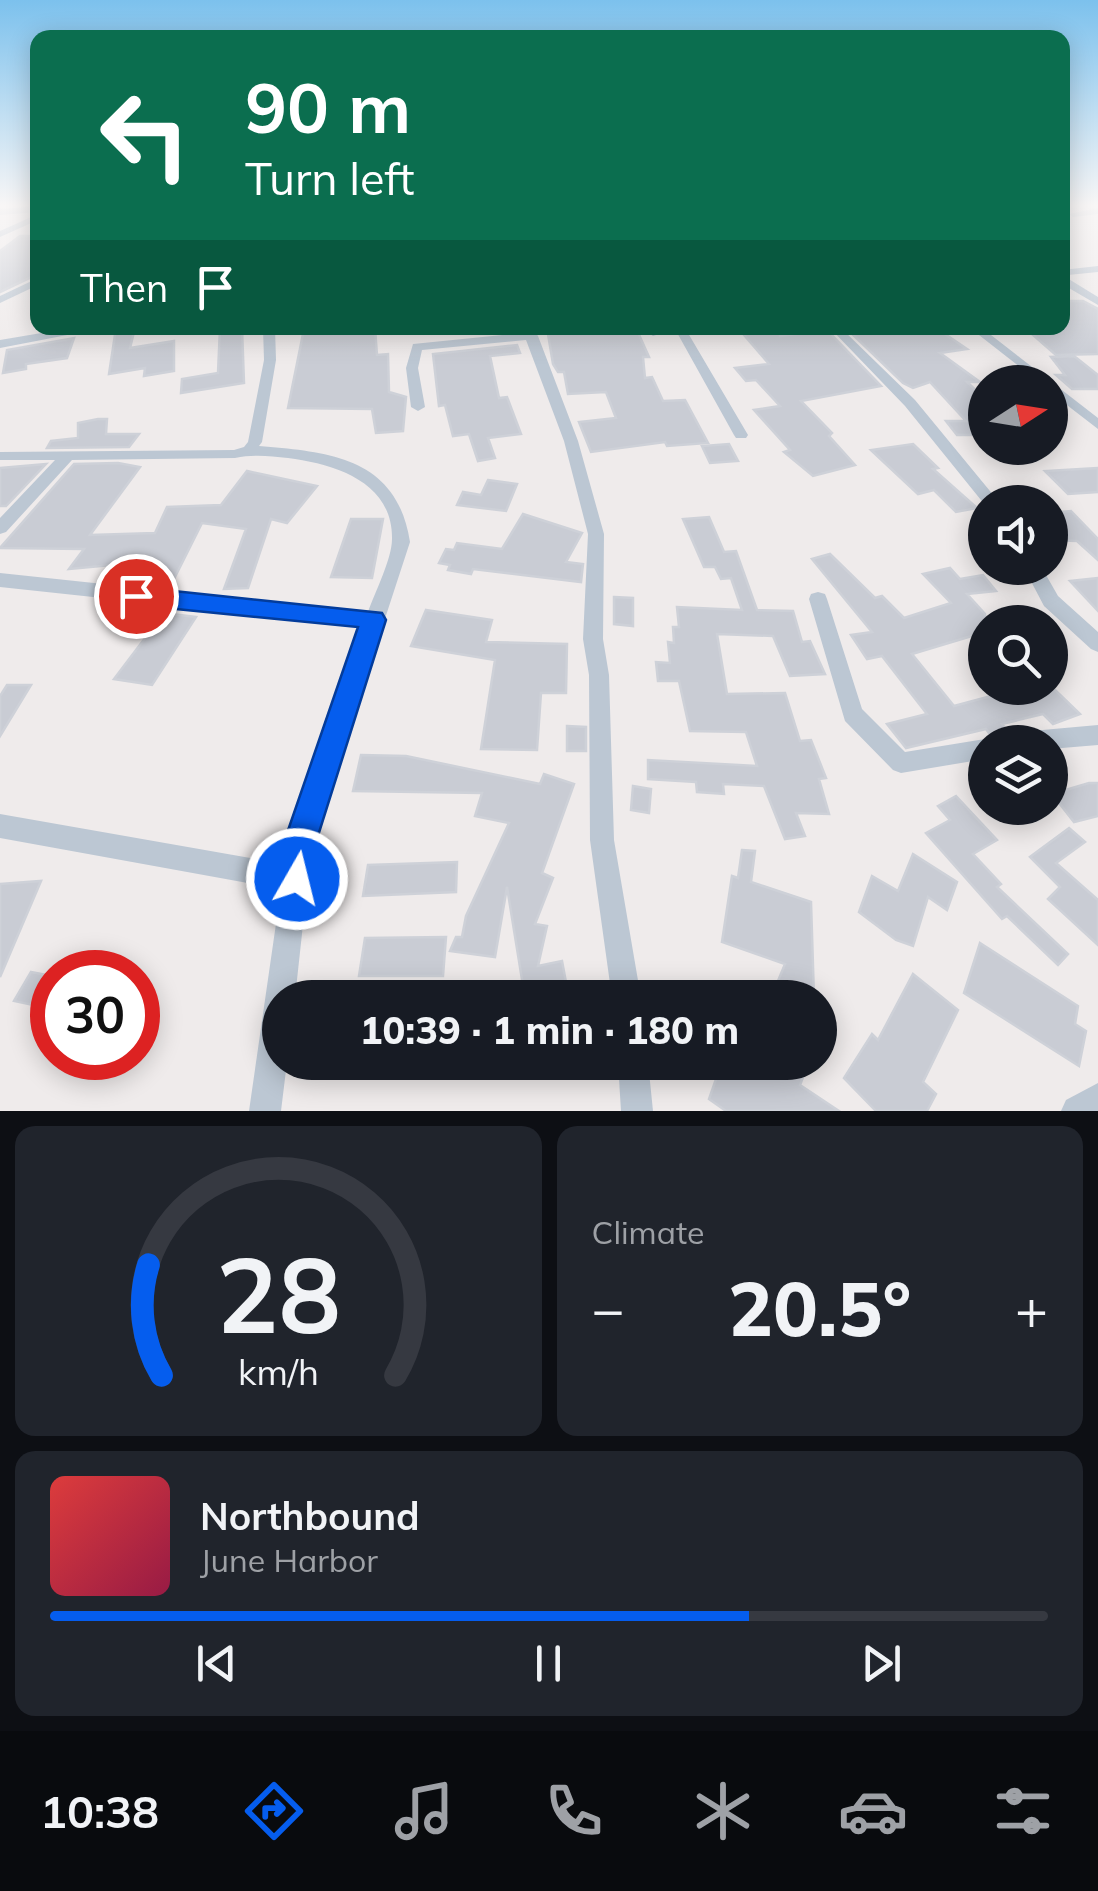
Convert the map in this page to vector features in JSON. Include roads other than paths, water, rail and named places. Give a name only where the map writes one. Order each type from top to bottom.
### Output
[{"type":"street","points":[[1070,272],[1098,269]]},
{"type":"street","points":[[1070,283],[1098,302]]},
{"type":"street","points":[[0,300],[30,285]]},
{"type":"street","points":[[0,344],[50,335]]},
{"type":"street","points":[[249,450],[255,442],[270,360],[269,335]]},
{"type":"street","points":[[418,407],[412,368],[418,347],[508,335]]},
{"type":"street","points":[[531,335],[570,441],[596,534],[593,640],[598,675],[602,840],[624,980]]},
{"type":"street","points":[[684,335],[741,435]]},
{"type":"street","points":[[842,335],[910,403],[977,485]]},
{"type":"street","points":[[984,335],[1024,365]]},
{"type":"street","points":[[1068,400],[1098,426]]},
{"type":"street","points":[[0,456],[235,454],[249,450],[322,460],[370,476],[391,495],[401,518],[401,542],[300,842],[283,980]]},
{"type":"street","points":[[0,528],[68,456]]},
{"type":"street","points":[[0,580],[373,620]]},
{"type":"street","points":[[1042,585],[1051,601],[1098,644]]},
{"type":"street","points":[[818,599],[852,714],[901,763],[968,752]]},
{"type":"street","points":[[1068,736],[1097,733]]},
{"type":"street","points":[[0,826],[297,879]]},
{"type":"street","points":[[265,1111],[269,1080]]},
{"type":"street","points":[[635,1080],[638,1111]]},
{"type":"street","points":[[1077,1111],[1098,1098]]}]
